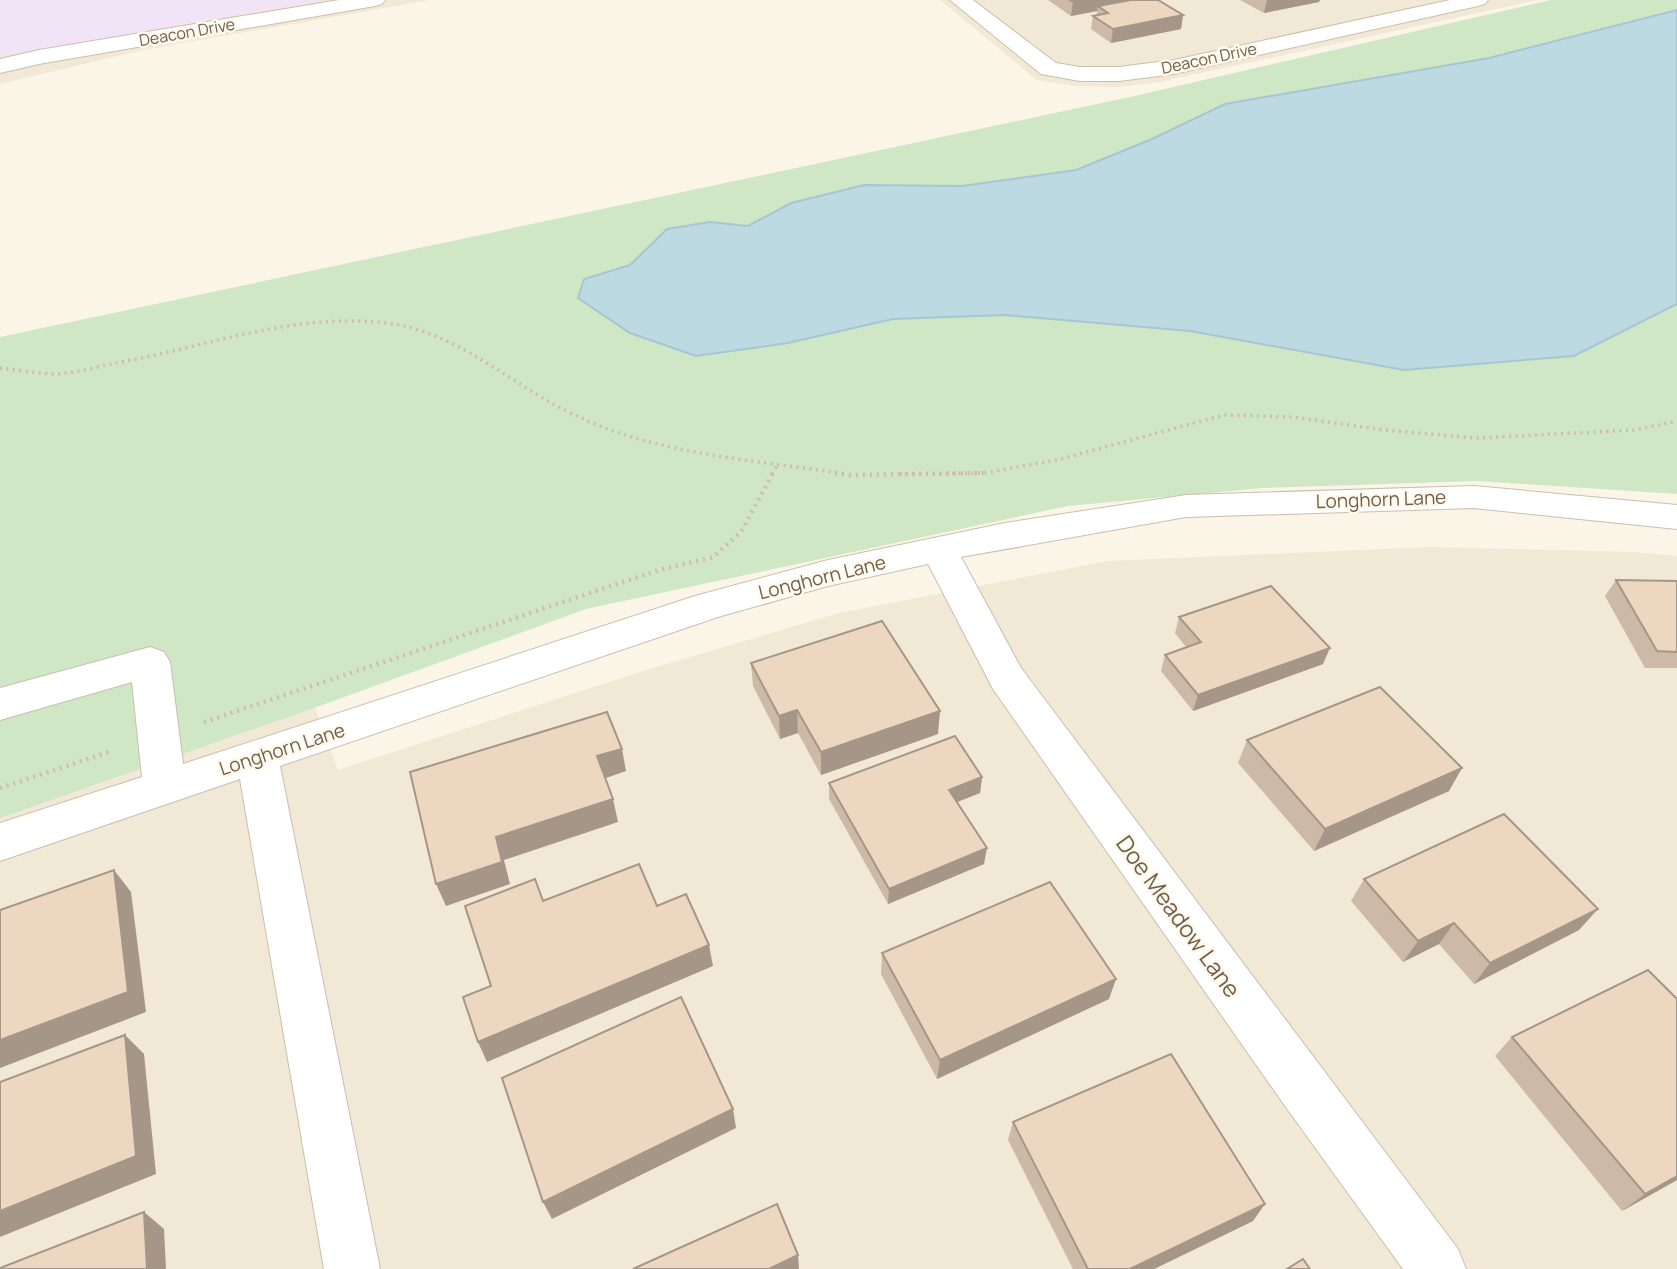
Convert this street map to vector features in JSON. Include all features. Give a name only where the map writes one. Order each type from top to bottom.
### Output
[{"type":"street","name":"Deacon Drive","points":[[0,66],[374,0]]},
{"type":"street","name":"Deacon Drive","points":[[960,0],[1049,69],[1080,74],[1119,74],[1174,67],[1478,0]]},
{"type":"street","points":[[1383,0],[1411,14]]},
{"type":"street","name":"Longhorn Lane","points":[[0,842],[708,606],[828,573],[1004,535],[1186,506],[1474,496],[1677,517]]},
{"type":"street","name":"Doe Meadow Lane","points":[[939,550],[1007,678],[1303,1088],[1438,1269]]},
{"type":"street","points":[[0,704],[150,662],[164,787]]},
{"type":"street","points":[[257,758],[352,1269]]},
{"type":"path","points":[[0,368],[55,374],[145,358],[239,333],[285,326],[355,322],[393,324],[438,336],[576,416],[645,442],[850,475],[984,473],[1057,460],[1224,415],[1292,417],[1385,430],[1476,438],[1635,430],[1677,421]]},
{"type":"path","points":[[0,788],[646,574],[713,557],[741,532],[778,464]]},
{"type":"shaded area","points":[[0,0],[430,0],[143,50],[0,84]]},
{"type":"shaded area","points":[[0,0],[325,0],[0,56]]},
{"type":"shaded area","points":[[940,0],[1538,0],[1154,83],[1118,87],[1075,86],[1037,80]]},
{"type":"shaded area","points":[[0,464],[280,614],[338,770],[643,671],[839,613],[1108,561],[1428,547],[1635,552],[1677,556],[1677,1269],[0,1269]]},
{"type":"green space","points":[[1551,0],[1677,0],[1677,494],[1477,481],[1263,488],[1068,506],[586,609],[0,818],[0,337],[1130,97]]},
{"type":"water","points":[[1677,10],[1677,304],[1574,356],[1404,370],[1190,331],[1005,315],[893,319],[788,343],[696,356],[630,333],[578,298],[584,279],[630,265],[667,229],[710,222],[748,226],[791,203],[864,185],[962,186],[1076,170],[1152,139],[1225,104],[1489,58]]},
{"type":"building","points":[[1131,0],[1158,0],[1183,15],[1113,29],[1093,16],[1108,13],[1098,6]]},
{"type":"building","points":[[1616,580],[1677,581],[1677,652],[1657,651]]},
{"type":"building","points":[[1271,586],[1330,648],[1198,695],[1165,655],[1201,642],[1179,617]]},
{"type":"building","points":[[882,621],[940,711],[821,752],[797,710],[779,716],[751,663]]},
{"type":"building","points":[[1380,687],[1462,768],[1325,829],[1247,740]]},
{"type":"building","points":[[607,712],[622,749],[597,756],[613,799],[496,837],[502,862],[436,884],[410,772]]},
{"type":"building","points":[[955,736],[982,777],[949,790],[987,848],[889,889],[829,783]]},
{"type":"building","points":[[1504,814],[1598,909],[1490,963],[1454,923],[1418,941],[1364,879]]},
{"type":"building","points":[[639,864],[657,906],[686,894],[709,945],[478,1042],[463,997],[491,986],[465,906],[535,879],[543,901]]},
{"type":"building","points":[[114,870],[128,992],[0,1040],[0,910]]},
{"type":"building","points":[[1050,882],[1116,979],[940,1060],[882,953]]},
{"type":"building","points":[[1648,970],[1677,999],[1677,1176],[1645,1194],[1512,1037]]},
{"type":"building","points":[[681,997],[733,1109],[543,1202],[502,1078]]},
{"type":"building","points":[[125,1035],[136,1156],[0,1211],[0,1082]]},
{"type":"building","points":[[1171,1054],[1265,1204],[1130,1269],[1088,1269],[1013,1122]]},
{"type":"building","points":[[777,1204],[798,1255],[769,1269],[633,1269]]},
{"type":"building","points":[[144,1212],[147,1269],[0,1269],[0,1268]]},
{"type":"building","points":[[1303,1259],[1310,1269],[1287,1269]]}]
